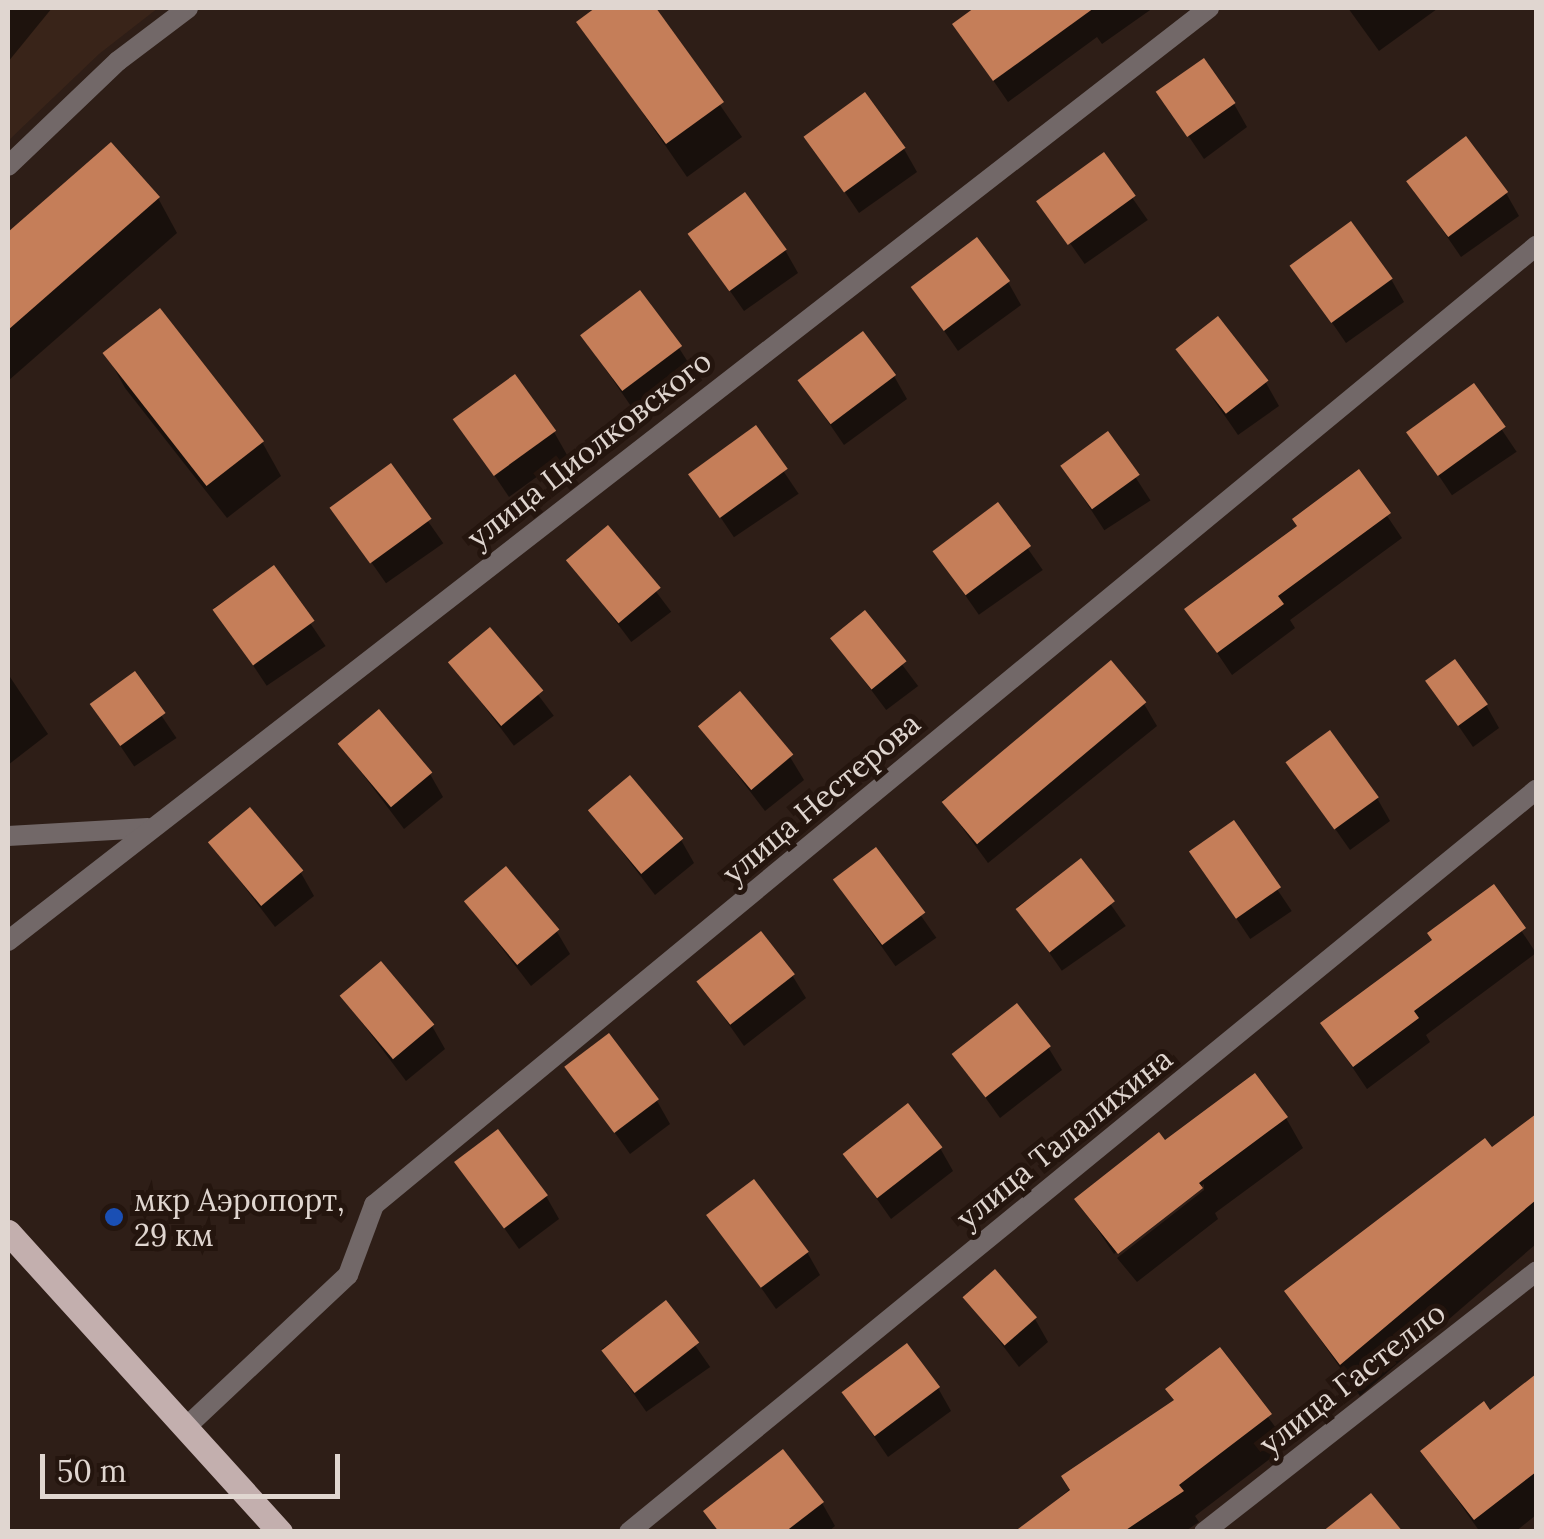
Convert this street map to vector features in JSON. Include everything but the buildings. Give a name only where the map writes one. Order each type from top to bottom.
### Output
[{"type":"main road","points":[[8,1232],[280,1532]]},
{"type":"street","points":[[8,166],[118,61],[188,8]]},
{"type":"street","name":"улица Циолковского","points":[[8,942],[148,828],[1209,8]]},
{"type":"street","name":"улица Нестерова","points":[[184,1429],[348,1275],[374,1205],[1536,246]]},
{"type":"street","name":"улица Талалихина","points":[[629,1532],[1536,790]]},
{"type":"street","points":[[8,836],[148,828]]},
{"type":"street","name":"улица Гастелло","points":[[1204,1532],[1536,1272]]},
{"type":"shaded area","points":[[8,8],[158,8],[99,54],[8,141]]},
{"type":"place","name":"мкр Аэропорт, 29 км","points":[[114,1217]]}]
